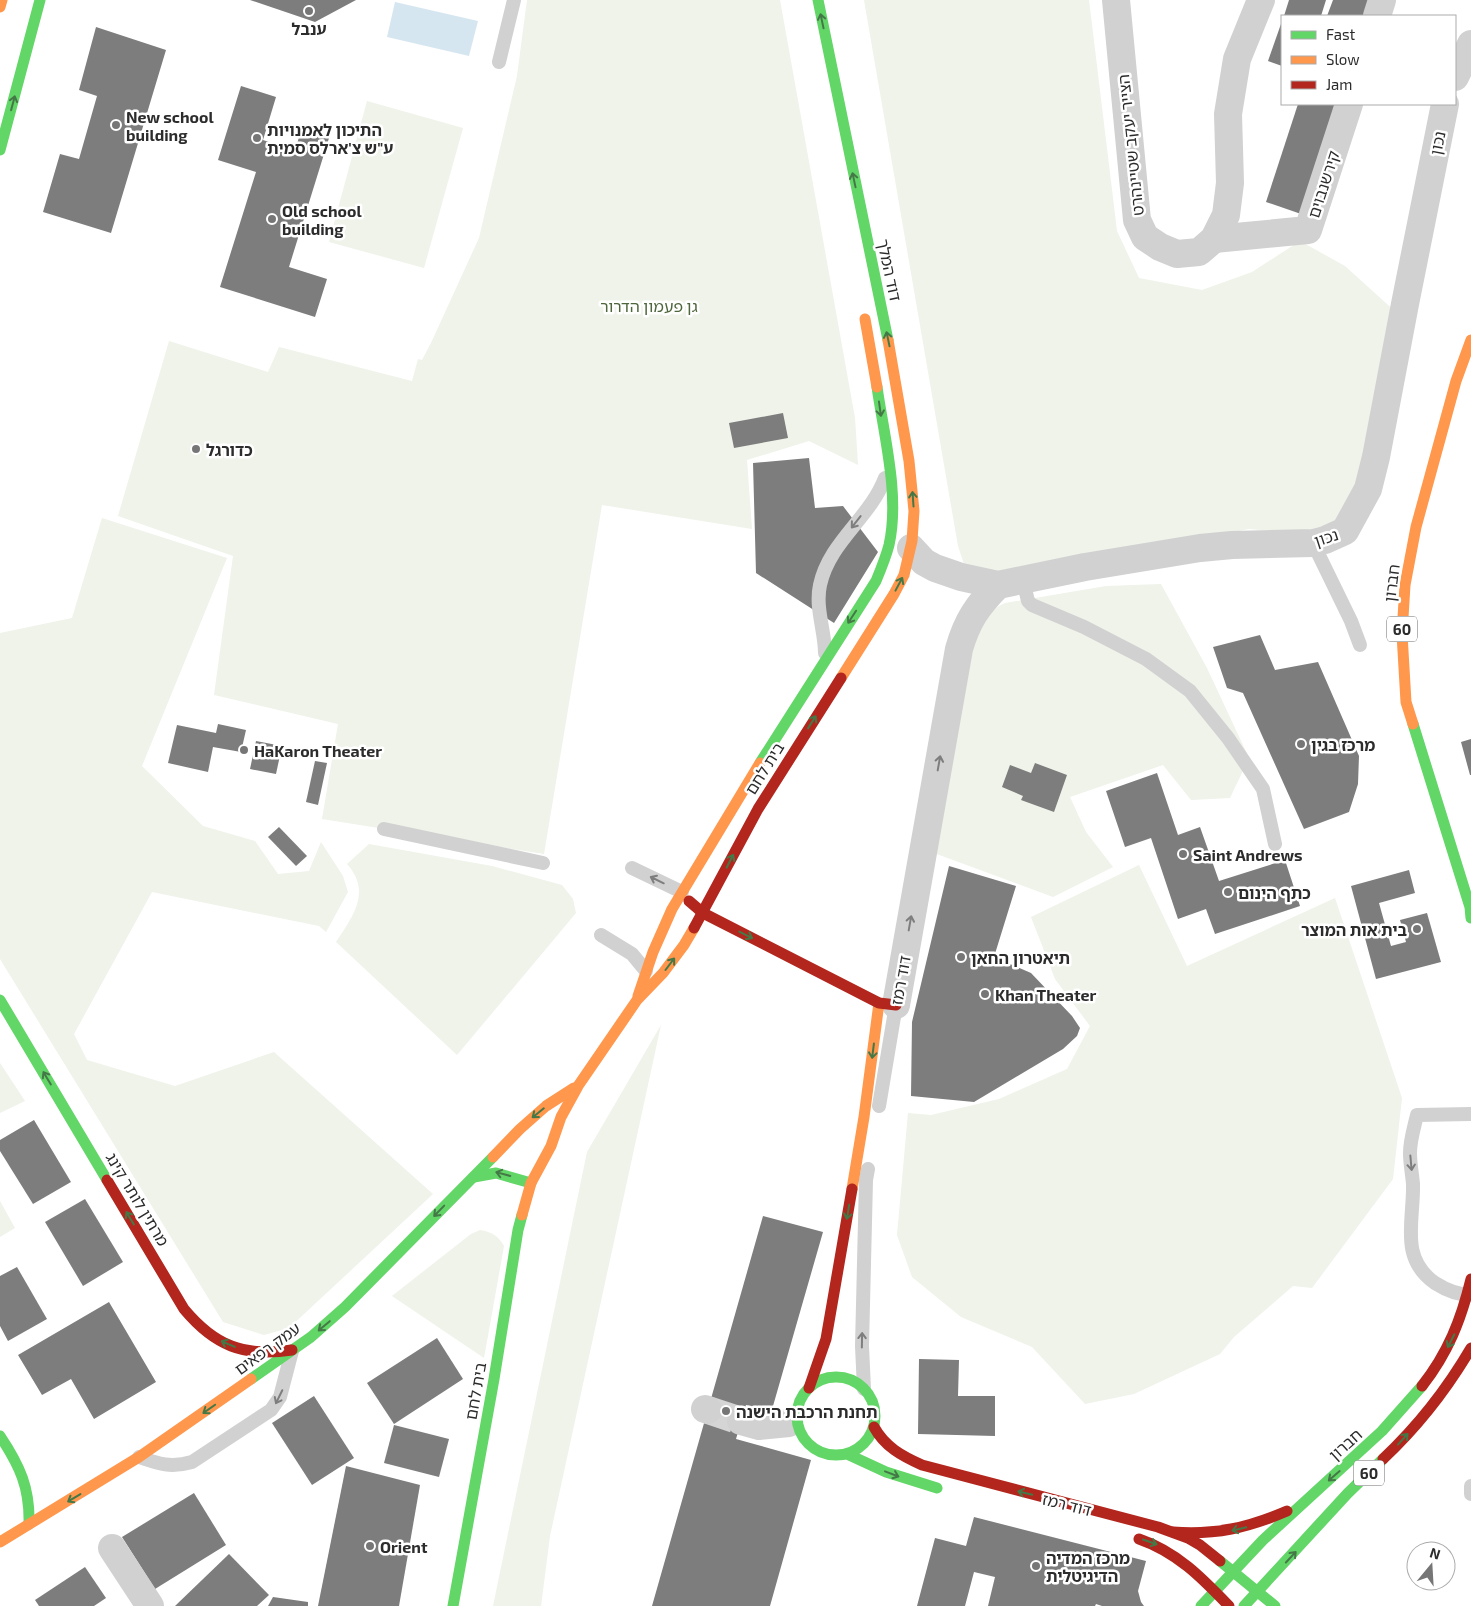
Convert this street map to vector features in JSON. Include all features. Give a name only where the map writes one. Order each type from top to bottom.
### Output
[{"type":"main road","points":[[0,7],[2,0]]},
{"type":"main road","points":[[0,150],[40,0]]},
{"type":"main road","name":"דוד המלך","points":[[818,0],[902,413],[913,496],[913,527],[900,545]]},
{"type":"main road","points":[[862,305],[900,545]]},
{"type":"main road","name":"חברון","points":[[1471,340],[1456,381],[1416,526],[1405,585],[1402,634],[1406,702],[1470,907],[1471,918]]},
{"type":"main road","name":"בית לחם","points":[[637,1000],[663,926],[682,892],[782,726],[876,581],[886,560],[900,545]]},
{"type":"main road","name":"בית לחם","points":[[453,1606],[494,1379],[518,1230],[532,1183],[533,1166],[540,1142],[560,1117],[578,1086],[637,1000],[672,961],[705,909],[758,809],[894,594],[904,575],[900,545]]},
{"type":"main road","points":[[682,892],[690,903],[705,909]]},
{"type":"main road","name":"מרתין לותר קינג","points":[[0,1000],[184,1309],[203,1330],[224,1343],[246,1351],[263,1353],[278,1353],[292,1350]]},
{"type":"main road","name":"דוד רמז","points":[[809,1388],[827,1330],[864,1117],[887,1004]]},
{"type":"main road","name":"עמק רפאים","points":[[0,1542],[139,1457],[312,1337],[345,1307],[531,1119],[546,1106],[578,1086]]},
{"type":"main road","points":[[474,1177],[485,1172],[493,1172],[532,1183]]},
{"type":"main road","name":"חברון","points":[[1201,1606],[1300,1505],[1366,1448],[1407,1406],[1451,1342],[1470,1296],[1471,1279]]},
{"type":"main road","name":"60","points":[[1244,1606],[1349,1492],[1399,1444],[1421,1419],[1446,1388],[1471,1348]]},
{"type":"main road","points":[[836,1377],[854,1382],[864,1389],[874,1404],[876,1416],[874,1427],[865,1443],[848,1454],[831,1455],[819,1452],[809,1444],[801,1434],[798,1423],[798,1410],[809,1388],[819,1382],[836,1377]]},
{"type":"main road","name":"דוד רמז","points":[[874,1427],[889,1448],[900,1456],[922,1465],[1173,1532],[1200,1545],[1275,1606]]},
{"type":"main road","points":[[0,1436],[24,1476],[29,1495],[29,1524]]},
{"type":"main road","points":[[848,1454],[906,1479],[949,1491]]},
{"type":"main road","points":[[1173,1532],[1200,1534],[1229,1532],[1259,1523],[1300,1505]]},
{"type":"main road","points":[[1132,1537],[1152,1542],[1184,1560],[1229,1606]]},
{"type":"street","name":"הצייר יעקב שטיינהרט","points":[[1116,0],[1137,220],[1146,237],[1160,248],[1177,254],[1198,252],[1214,239]]},
{"type":"street","points":[[1214,239],[1226,215],[1230,183],[1228,114],[1237,59],[1261,0]]},
{"type":"street","points":[[1377,15],[1382,0]]},
{"type":"street","points":[[1456,75],[1471,44]]},
{"type":"street","name":"קירשנבוים","points":[[1214,239],[1308,230],[1349,105]]},
{"type":"street","name":"נכון","points":[[900,545],[935,568],[961,577],[1010,582],[1134,558],[1200,548],[1232,545],[1313,543],[1345,531],[1368,489],[1376,457],[1404,304],[1445,105]]},
{"type":"street","name":"דוד רמז","points":[[887,1004],[959,649],[965,630],[975,610],[1010,582]]},
{"type":"street","points":[[741,1421],[759,1426],[789,1423]]},
{"type":"street","points":[[112,1548],[150,1606]]},
{"type":"lane","points":[[499,62],[514,0]]},
{"type":"lane","points":[[826,658],[818,605],[820,585],[832,553],[876,496],[886,475],[888,465]]},
{"type":"lane","points":[[1313,543],[1351,621],[1360,645]]},
{"type":"lane","points":[[1010,582],[1032,605],[1146,659],[1190,691],[1228,738],[1264,789],[1275,844]]},
{"type":"lane","points":[[384,829],[543,863]]},
{"type":"lane","points":[[632,868],[682,892]]},
{"type":"lane","points":[[705,909],[874,989],[887,1004]]},
{"type":"lane","points":[[601,935],[632,954],[646,971]]},
{"type":"lane","name":"דוד רמז","points":[[864,1389],[862,1346],[866,1180],[887,1004]]},
{"type":"lane","points":[[1470,1296],[1445,1288],[1430,1279],[1417,1264],[1412,1253],[1410,1147],[1418,1116],[1471,1114]]},
{"type":"lane","points":[[139,1457],[172,1466],[192,1462],[271,1410],[280,1398],[292,1350]]},
{"type":"lane","points":[[1471,1486],[1471,1494]]},
{"type":"green space","name":"גן פעמון הדרור","points":[[527,0],[780,0],[855,418],[858,465],[809,441],[747,460],[752,529],[602,505],[544,854],[322,819],[338,724],[214,695],[233,556],[118,516],[169,341],[268,372],[279,347],[412,381],[418,359],[422,360],[431,343],[479,238],[517,76]]},
{"type":"green space","points":[[864,0],[1089,0],[1117,231],[1139,278],[1202,290],[1252,272],[1300,241],[1345,266],[1398,314],[1356,496],[1338,523],[1293,533],[1249,529],[1157,547],[968,576],[958,546]]},
{"type":"green space","points":[[367,101],[463,128],[424,268],[329,242]]},
{"type":"green space","points":[[102,518],[227,558],[142,766],[203,826],[255,841],[278,874],[309,871],[321,842],[343,876],[348,892],[326,932],[319,926],[152,892],[74,1034],[87,1060],[175,1086],[274,1052],[433,1194],[289,1328],[264,1335],[223,1322],[0,959],[0,633],[72,618]]},
{"type":"green space","points":[[1161,584],[1207,668],[1249,758],[1230,798],[1191,800],[1163,765],[1070,797],[1086,832],[1113,867],[1053,897],[934,853],[972,653],[980,630],[992,611],[1005,603],[1106,586]]},
{"type":"green space","points":[[369,844],[492,866],[562,885],[573,899],[576,913],[457,1055],[336,942],[354,913],[359,894],[354,874],[347,864]]},
{"type":"green space","points":[[1139,865],[1187,966],[1335,898],[1402,1098],[1393,1179],[1312,1288],[1293,1286],[1234,1337],[1220,1354],[1134,1394],[1085,1404],[1032,1347],[961,1317],[912,1277],[897,1235],[908,1113],[931,1115],[999,1099],[1067,1069],[1090,1026],[1055,979],[1031,917]]},
{"type":"green space","points":[[661,1025],[550,1536],[541,1606],[493,1606],[587,1152]]},
{"type":"green space","points":[[0,1063],[25,1101],[0,1113]]},
{"type":"green space","points":[[0,1201],[15,1228],[0,1237]]},
{"type":"green space","points":[[480,1230],[494,1235],[504,1246],[484,1358],[392,1296],[471,1234]]},
{"type":"shaded area","points":[[395,2],[478,21],[469,56],[387,37]]},
{"type":"building","name":"ענבל","points":[[250,0],[356,0],[315,22]]},
{"type":"building","points":[[1289,0],[1326,0],[1321,15],[1284,15]]},
{"type":"building","points":[[1333,0],[1375,0],[1370,15],[1327,15]]},
{"type":"building","points":[[1281,24],[1281,66],[1268,61]]},
{"type":"building","name":"New school building","points":[[96,27],[166,50],[111,233],[43,212],[60,154],[79,159],[97,96],[79,90]]},
{"type":"building","name":"Old school building","points":[[241,86],[276,97],[263,140],[295,151],[301,130],[329,138],[289,267],[327,279],[315,317],[220,287],[256,172],[218,160]]},
{"type":"building","points":[[1298,105],[1341,105],[1304,215],[1266,202]]},
{"type":"building","points":[[783,413],[788,438],[734,448],[729,423]]},
{"type":"building","points":[[809,458],[815,508],[843,506],[878,552],[834,623],[756,573],[753,463]]},
{"type":"building","points":[[1260,635],[1275,670],[1318,662],[1359,756],[1358,784],[1349,812],[1304,829],[1243,693],[1227,688],[1213,647]]},
{"type":"building","points":[[218,724],[246,730],[241,752],[213,747],[208,772],[168,763],[177,725],[216,733]]},
{"type":"building","points":[[1471,739],[1471,775],[1470,775],[1461,742]]},
{"type":"building","points":[[256,741],[282,746],[276,774],[250,769]]},
{"type":"building","points":[[315,761],[327,763],[318,805],[306,802]]},
{"type":"building","points":[[1035,763],[1067,775],[1054,812],[1021,800],[1023,796],[1002,787],[1010,765],[1031,773]]},
{"type":"building","name":"Saint Andrews","points":[[1157,773],[1178,835],[1200,827],[1219,881],[1285,860],[1300,906],[1215,934],[1206,909],[1178,919],[1151,838],[1125,847],[1106,791]]},
{"type":"building","points":[[279,827],[307,856],[296,866],[268,837]]},
{"type":"building","name":"Khan Theater","points":[[949,866],[1016,886],[994,957],[1031,973],[1072,1016],[1080,1028],[1077,1036],[1063,1049],[974,1102],[911,1096],[912,1022]]},
{"type":"building","name":"בית אות המוצר","points":[[1409,870],[1415,893],[1379,903],[1391,946],[1406,942],[1400,920],[1427,913],[1441,962],[1376,979],[1351,886]]},
{"type":"building","points":[[34,1120],[71,1182],[33,1204],[0,1151],[0,1140]]},
{"type":"building","points":[[85,1199],[123,1262],[83,1286],[45,1222]]},
{"type":"building","name":"תחנת הרכבת הישנה","points":[[763,1216],[823,1232],[771,1413],[746,1405],[736,1439],[811,1460],[770,1606],[652,1606]]},
{"type":"building","points":[[17,1267],[47,1319],[8,1341],[0,1326],[0,1276]]},
{"type":"building","points":[[109,1302],[156,1382],[94,1419],[71,1379],[42,1395],[18,1355]]},
{"type":"building","points":[[437,1338],[463,1379],[394,1424],[367,1383]]},
{"type":"building","points":[[919,1359],[959,1360],[958,1396],[995,1396],[995,1436],[918,1434]]},
{"type":"building","points":[[314,1396],[354,1458],[312,1485],[272,1423]]},
{"type":"building","points":[[394,1425],[449,1439],[439,1477],[384,1463]]},
{"type":"building","name":"Orient","points":[[346,1466],[420,1485],[399,1606],[318,1606]]},
{"type":"building","points":[[194,1493],[226,1545],[155,1589],[122,1537]]},
{"type":"building","name":"מרכז המדיה הדיגיטלית","points":[[974,1517],[1146,1561],[1138,1591],[1144,1606],[1102,1606],[1096,1604],[1095,1606],[988,1606],[995,1577],[974,1572],[965,1606],[917,1606],[935,1538],[966,1546]]},
{"type":"building","points":[[229,1554],[269,1595],[257,1606],[175,1606]]},
{"type":"building","points":[[85,1567],[106,1598],[94,1606],[39,1606],[35,1600]]},
{"type":"building","points":[[273,1597],[308,1602],[308,1606],[268,1606]]},
{"type":"tunnel","points":[[708,1410],[741,1421]]},
{"type":"traffic: fast","points":[[0,150],[40,0]]},
{"type":"traffic: fast","points":[[818,0],[888,340]]},
{"type":"traffic: fast","points":[[760,763],[876,581],[889,545],[893,507],[892,486],[877,387]]},
{"type":"traffic: fast","points":[[1413,724],[1470,907],[1471,918]]},
{"type":"traffic: fast","points":[[0,1000],[107,1180]]},
{"type":"traffic: fast","points":[[251,1379],[311,1337],[345,1307],[493,1157]]},
{"type":"traffic: fast","points":[[474,1177],[496,1173],[531,1183]]},
{"type":"traffic: fast","points":[[453,1606],[522,1215]]},
{"type":"traffic: fast","points":[[836,1377],[851,1380],[864,1388],[872,1401],[875,1416],[872,1431],[864,1444],[851,1452],[836,1455],[821,1452],[808,1444],[800,1431],[797,1416],[800,1401],[808,1388],[821,1380],[836,1377]]},
{"type":"traffic: fast","points":[[1201,1606],[1263,1540],[1382,1431],[1422,1386]]},
{"type":"traffic: fast","points":[[0,1436],[13,1457],[26,1488],[29,1524]]},
{"type":"traffic: fast","points":[[847,1454],[886,1472],[937,1488]]},
{"type":"traffic: fast","points":[[1244,1606],[1348,1493],[1383,1459]]},
{"type":"traffic: fast","points":[[1220,1561],[1275,1606]]},
{"type":"traffic: slow","points":[[0,7],[2,0]]},
{"type":"traffic: slow","points":[[865,319],[877,387]]},
{"type":"traffic: slow","points":[[841,678],[904,575],[912,541],[914,511],[909,461],[888,340]]},
{"type":"traffic: slow","points":[[1413,724],[1406,702],[1402,634],[1405,585],[1416,527],[1456,381],[1471,340]]},
{"type":"traffic: slow","points":[[638,996],[653,952],[672,909],[760,763]]},
{"type":"traffic: slow","points":[[522,1215],[531,1183],[551,1146],[561,1117],[578,1086],[637,1000],[663,973],[694,928]]},
{"type":"traffic: slow","points":[[852,1189],[864,1117],[879,1003]]},
{"type":"traffic: slow","points":[[493,1157],[546,1106],[574,1088]]},
{"type":"traffic: slow","points":[[0,1542],[139,1457],[251,1379]]},
{"type":"traffic: jam","points":[[694,928],[758,809],[841,678]]},
{"type":"traffic: jam","points":[[689,901],[703,913],[879,1003],[896,1005]]},
{"type":"traffic: jam","points":[[107,1180],[184,1309],[196,1322],[219,1340],[244,1350],[259,1352],[292,1350]]},
{"type":"traffic: jam","points":[[809,1388],[826,1339],[852,1189]]},
{"type":"traffic: jam","points":[[1422,1386],[1439,1361],[1452,1336],[1463,1308],[1471,1279]]},
{"type":"traffic: jam","points":[[1383,1459],[1408,1434],[1431,1406],[1471,1348]]},
{"type":"traffic: jam","points":[[874,1427],[883,1440],[895,1450],[922,1465],[1158,1527],[1188,1538],[1220,1561]]},
{"type":"traffic: jam","points":[[1173,1532],[1189,1533],[1231,1529],[1258,1522],[1287,1511]]},
{"type":"traffic: jam","points":[[1139,1539],[1153,1544],[1188,1567],[1229,1606]]},
{"type":"place","name":"ענבל","points":[[309,11]]},
{"type":"place","name":"New school building","points":[[116,125]]},
{"type":"place","name":"התיכון לאמנויות ע\"ש צ'ארלס סמית","points":[[257,138]]},
{"type":"place","name":"Old school building","points":[[272,219]]},
{"type":"place","name":"כדורגל","points":[[196,449]]},
{"type":"place","name":"מרכז בגין","points":[[1301,744]]},
{"type":"place","name":"HaKaron Theater","points":[[244,750]]},
{"type":"place","name":"Saint Andrews","points":[[1183,854]]},
{"type":"place","name":"כתף הינום","points":[[1228,892]]},
{"type":"place","name":"בית אות המוצר","points":[[1417,929]]},
{"type":"place","name":"תיאטרון החאן","points":[[961,957]]},
{"type":"place","name":"Khan Theater","points":[[985,994]]},
{"type":"place","name":"תחנת הרכבת הישנה","points":[[726,1411]]},
{"type":"place","name":"Orient","points":[[370,1546]]},
{"type":"place","name":"מרכז המדיה הדיגיטלית","points":[[1036,1566]]}]
